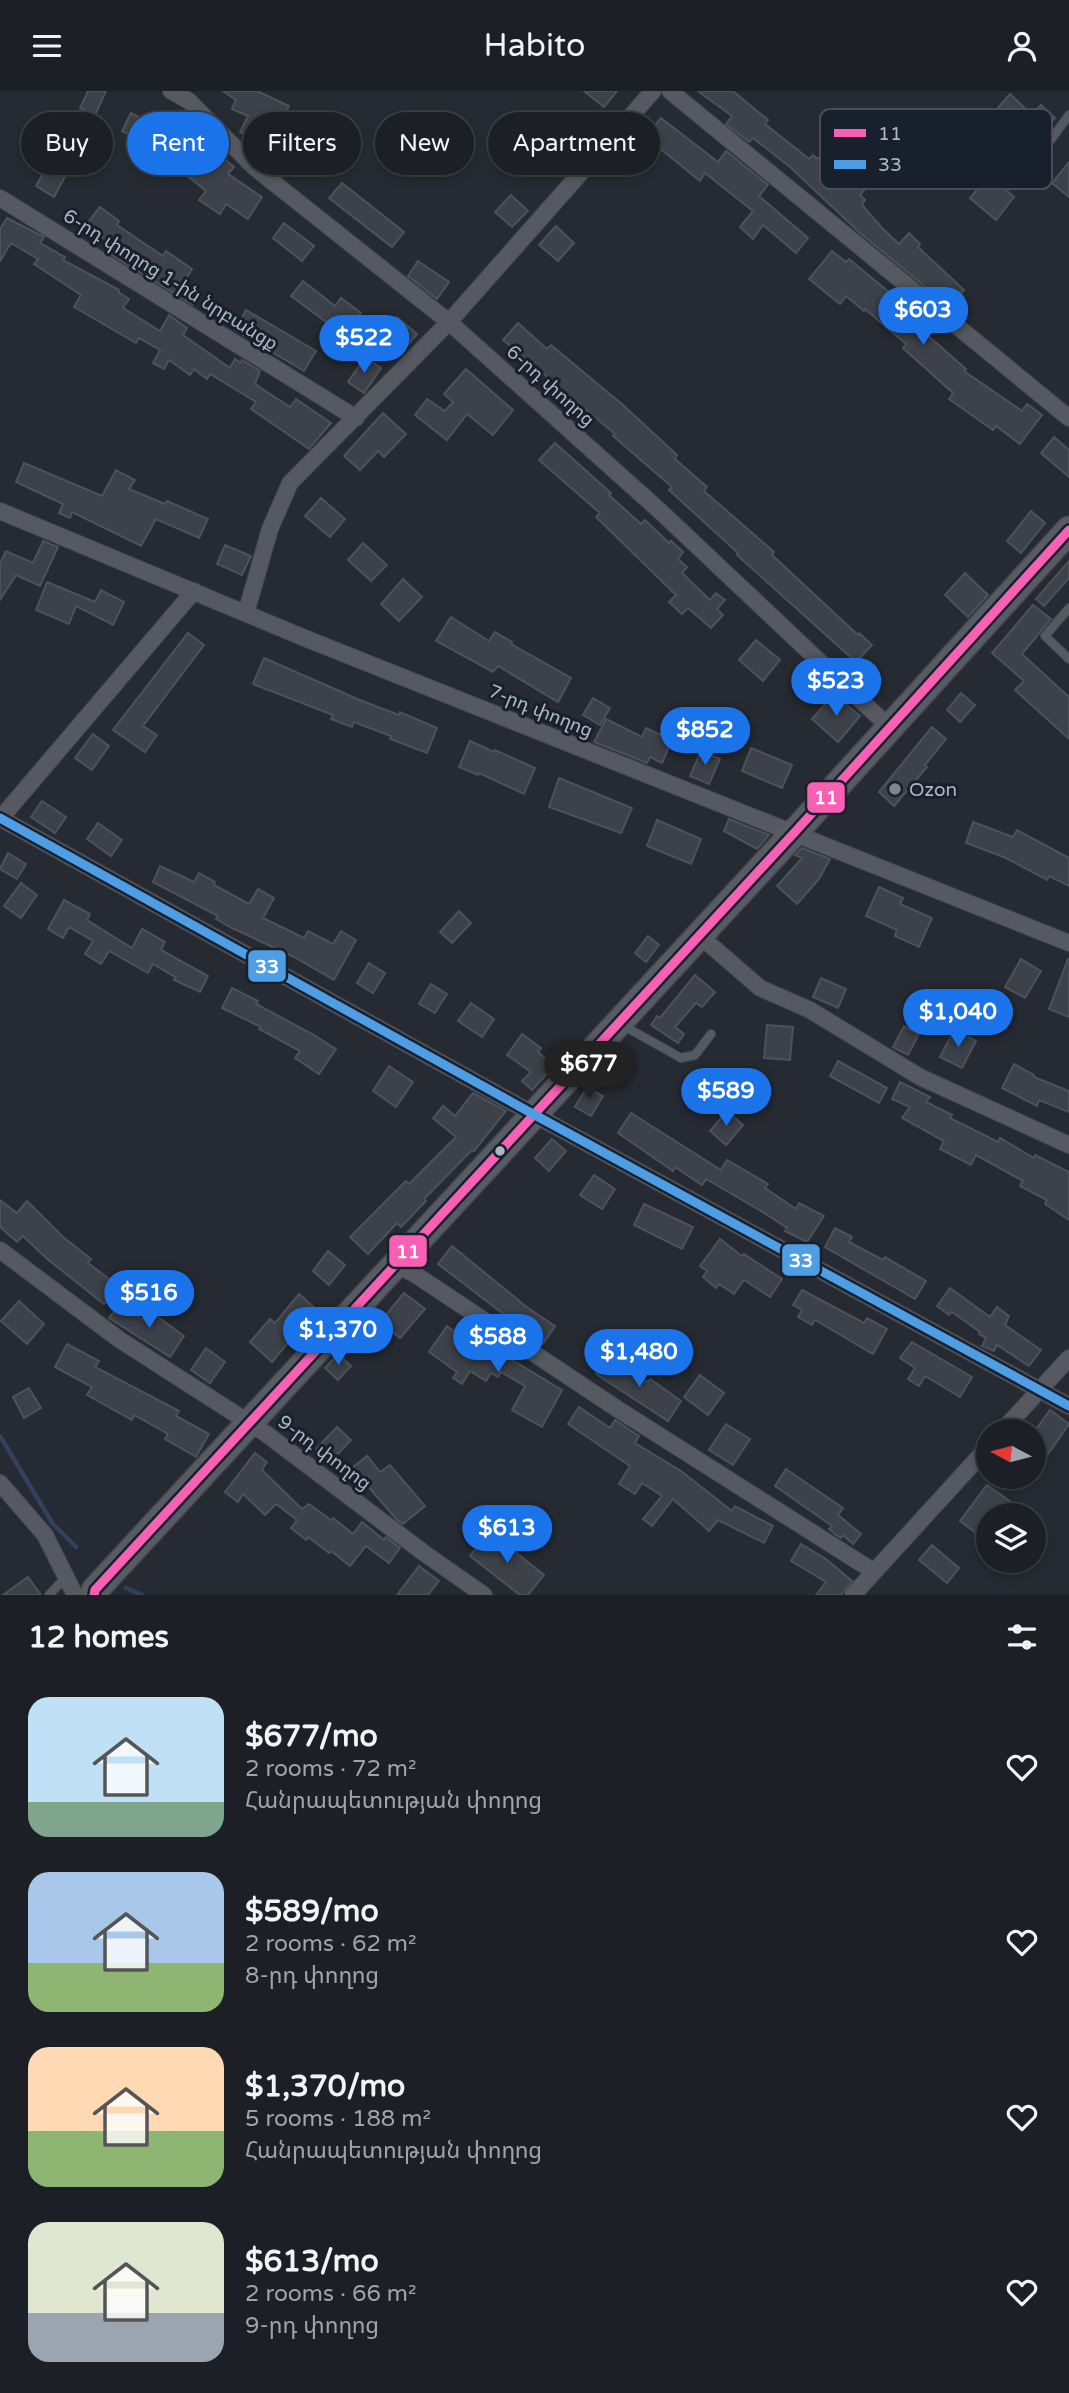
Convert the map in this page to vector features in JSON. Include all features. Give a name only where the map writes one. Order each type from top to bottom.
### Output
[{"type":"main road","points":[[82,1591],[250,1424],[1069,530]]},
{"type":"street","name":"6-րդ փողոց","points":[[172,91],[188,101],[254,167],[449,322],[661,512],[888,726]]},
{"type":"street","points":[[246,613],[270,529],[290,483],[449,322],[653,91]]},
{"type":"street","points":[[670,91],[1069,418]]},
{"type":"street","name":"6-րդ փողոց 1-ին նրբանցք","points":[[0,198],[356,418]]},
{"type":"street","name":"7-րդ փողոց","points":[[0,511],[246,613],[1069,943]]},
{"type":"street","points":[[194,591],[0,819],[1069,1406]]},
{"type":"street","points":[[699,935],[761,988],[810,1010],[920,1077],[1069,1145]]},
{"type":"street","name":"9-րդ փողոց","points":[[0,1250],[120,1341],[265,1433],[484,1595]]},
{"type":"street","points":[[396,1264],[873,1571]]},
{"type":"street","points":[[1013,1419],[1069,1358]]},
{"type":"street","points":[[853,1595],[976,1460]]},
{"type":"street","points":[[0,1483],[45,1535],[82,1591]]},
{"type":"lane","points":[[1052,138],[1069,115]]},
{"type":"lane","points":[[1069,608],[1045,636],[1069,659]]},
{"type":"lane","points":[[618,1022],[681,1058],[695,1055],[711,1034]]},
{"type":"lane","points":[[49,1595],[82,1591]]},
{"type":"building","points":[[88,91],[106,91],[96,112],[80,108]]},
{"type":"building","points":[[223,91],[257,91],[289,106],[286,112],[243,114],[232,109],[236,100]]},
{"type":"building","points":[[584,91],[617,91],[604,107]]},
{"type":"building","points":[[698,91],[733,91],[768,120],[765,124],[809,159],[813,155],[818,159],[820,157],[820,189],[865,189],[860,195],[865,200],[862,205],[882,228],[899,244],[909,233],[920,244],[918,247],[964,290],[950,307],[860,233],[790,167],[753,138],[749,142],[726,124],[732,116]]},
{"type":"building","points":[[1010,94],[1026,109],[997,109]]},
{"type":"building","points":[[660,119],[718,162],[726,151],[768,185],[759,196],[808,238],[796,253],[763,225],[753,239],[740,227],[753,211],[705,173],[700,181],[660,148]]},
{"type":"building","points":[[127,121],[127,134],[122,131]]},
{"type":"building","points":[[1069,162],[1069,197],[1052,183]]},
{"type":"building","points":[[42,175],[66,175],[54,197],[36,186]]},
{"type":"building","points":[[186,175],[229,175],[262,197],[248,219],[226,204],[220,214],[199,200],[206,191]]},
{"type":"building","points":[[342,183],[404,232],[392,247],[329,198]]},
{"type":"building","points":[[977,189],[1005,189],[1014,197],[996,220],[970,198]]},
{"type":"building","points":[[511,195],[528,211],[512,227],[495,212]]},
{"type":"building","points":[[100,207],[119,221],[117,225],[163,256],[166,251],[192,269],[182,285],[199,297],[193,305],[110,254],[115,247],[86,225]]},
{"type":"building","points":[[7,218],[44,237],[40,243],[65,257],[63,260],[119,290],[118,292],[129,299],[123,308],[160,331],[169,315],[187,328],[183,335],[230,368],[235,359],[241,363],[242,360],[260,371],[255,384],[290,407],[296,399],[331,423],[309,449],[251,409],[256,402],[210,374],[207,379],[194,369],[190,375],[169,360],[164,369],[153,363],[160,350],[139,338],[136,343],[74,307],[81,295],[34,264],[38,259],[11,243],[0,261],[0,229]]},
{"type":"building","points":[[284,223],[314,246],[302,261],[273,238]]},
{"type":"building","points":[[556,226],[574,243],[558,261],[539,245]]},
{"type":"building","points":[[832,251],[846,262],[849,259],[923,320],[917,326],[966,369],[964,371],[1022,411],[1027,404],[1042,415],[1020,444],[996,426],[993,430],[949,399],[953,393],[903,348],[906,344],[865,309],[864,311],[846,296],[840,304],[809,279]]},
{"type":"building","points":[[418,261],[449,282],[437,299],[408,276]]},
{"type":"building","points":[[303,281],[335,306],[341,298],[361,313],[344,335],[291,296]]},
{"type":"building","points":[[246,310],[316,351],[304,371],[235,330]]},
{"type":"building","points":[[397,317],[417,334],[399,355],[379,337]]},
{"type":"building","points":[[518,323],[547,349],[551,345],[623,405],[677,455],[675,459],[707,487],[704,491],[774,552],[772,555],[872,645],[856,662],[737,555],[738,553],[669,490],[672,487],[613,436],[615,434],[503,340]]},
{"type":"building","points":[[365,357],[381,368],[364,393],[348,382]]},
{"type":"building","points":[[466,369],[513,410],[493,435],[467,414],[447,440],[415,415],[427,399],[445,411],[453,402],[444,394]]},
{"type":"building","points":[[383,413],[406,434],[384,457],[378,451],[360,470],[344,456]]},
{"type":"building","points":[[1054,437],[1069,450],[1069,477],[1041,453]]},
{"type":"building","points":[[555,443],[641,524],[645,520],[669,543],[671,541],[683,552],[678,559],[687,567],[682,573],[710,600],[716,593],[725,600],[717,609],[723,615],[711,628],[688,608],[682,614],[669,602],[676,595],[596,517],[600,513],[539,460]]},
{"type":"building","points":[[24,463],[102,496],[116,470],[135,480],[129,489],[165,504],[167,501],[208,519],[199,538],[156,519],[141,546],[72,512],[70,518],[59,513],[63,504],[16,482]]},
{"type":"building","points":[[321,498],[345,519],[330,537],[305,516]]},
{"type":"building","points":[[1031,511],[1045,523],[1021,553],[1007,541]]},
{"type":"building","points":[[43,541],[58,547],[40,586],[16,575],[0,600],[0,564],[6,551],[33,563]]},
{"type":"building","points":[[363,543],[387,565],[371,581],[348,560]]},
{"type":"building","points":[[225,545],[251,556],[242,575],[217,564]]},
{"type":"building","points":[[1069,561],[1069,578],[1044,606],[1036,599]]},
{"type":"building","points":[[965,573],[988,595],[968,617],[945,595]]},
{"type":"building","points":[[403,579],[422,597],[399,621],[381,604]]},
{"type":"building","points":[[47,582],[95,602],[101,590],[124,602],[113,625],[76,606],[69,624],[36,610]]},
{"type":"building","points":[[1033,605],[1051,619],[1022,654],[1069,697],[1069,739],[1015,690],[1024,681],[992,653]]},
{"type":"building","points":[[451,617],[489,641],[495,632],[571,678],[558,702],[498,666],[493,672],[436,641]]},
{"type":"building","points":[[188,633],[204,645],[143,726],[157,735],[145,752],[113,730]]},
{"type":"building","points":[[756,640],[780,660],[763,681],[739,660]]},
{"type":"building","points":[[264,658],[362,701],[399,715],[400,712],[437,728],[427,753],[354,722],[352,727],[331,719],[333,715],[253,684]]},
{"type":"building","points":[[961,693],[975,705],[960,722],[947,710]]},
{"type":"building","points":[[834,694],[860,716],[838,742],[812,719]]},
{"type":"building","points":[[593,698],[610,708],[600,725],[583,715]]},
{"type":"building","points":[[606,719],[642,737],[646,728],[672,740],[662,763],[650,757],[647,763],[594,742]]},
{"type":"building","points":[[932,727],[946,739],[925,765],[927,767],[894,806],[879,792]]},
{"type":"building","points":[[93,734],[109,746],[92,770],[75,758]]},
{"type":"building","points":[[470,741],[535,768],[524,794],[479,773],[478,775],[459,767]]},
{"type":"building","points":[[751,748],[792,765],[782,788],[742,771]]},
{"type":"building","points":[[701,751],[720,759],[709,784],[690,776]]},
{"type":"building","points":[[559,778],[632,808],[621,833],[549,807]]},
{"type":"building","points":[[42,801],[66,817],[55,833],[31,817]]},
{"type":"building","points":[[729,819],[769,835],[757,849],[724,831]]},
{"type":"building","points":[[657,820],[701,839],[691,864],[647,846]]},
{"type":"building","points":[[973,822],[1013,837],[1017,830],[1069,858],[1069,886],[1049,876],[1047,880],[1006,858],[966,843]]},
{"type":"building","points":[[98,823],[122,840],[111,856],[87,839]]},
{"type":"building","points":[[802,848],[830,859],[819,879],[797,904],[777,886],[802,858],[795,855]]},
{"type":"building","points":[[8,853],[26,864],[17,879],[0,869]]},
{"type":"building","points":[[160,866],[194,882],[199,873],[215,882],[214,885],[249,904],[258,889],[274,898],[263,918],[304,938],[308,931],[333,944],[341,931],[356,940],[334,980],[294,957],[232,928],[216,919],[218,916],[153,882]]},
{"type":"building","points":[[21,883],[37,895],[21,918],[4,906]]},
{"type":"building","points":[[879,887],[903,898],[900,904],[932,918],[919,947],[895,936],[897,930],[866,916]]},
{"type":"building","points":[[64,900],[90,914],[87,920],[132,948],[142,929],[165,942],[161,950],[208,976],[200,992],[174,980],[175,977],[153,964],[148,973],[109,951],[101,964],[85,954],[93,941],[69,927],[63,938],[48,929]]},
{"type":"building","points":[[459,911],[471,923],[452,943],[440,932]]},
{"type":"building","points":[[648,936],[659,945],[646,962],[635,953]]},
{"type":"building","points":[[1021,959],[1041,971],[1025,998],[1005,987]]},
{"type":"building","points":[[1069,959],[1069,1017],[1049,1009]]},
{"type":"building","points":[[369,963],[385,973],[373,993],[357,983]]},
{"type":"building","points":[[695,975],[715,992],[702,1007],[696,1003],[675,1027],[684,1034],[678,1043],[651,1025],[657,1016],[660,1018]]},
{"type":"building","points":[[821,978],[846,989],[838,1008],[813,997]]},
{"type":"building","points":[[431,984],[447,994],[435,1013],[419,1004]]},
{"type":"building","points":[[232,988],[336,1049],[319,1074],[295,1058],[300,1051],[259,1029],[261,1027],[222,1008]]},
{"type":"building","points":[[471,1003],[494,1019],[482,1037],[458,1021]]},
{"type":"building","points":[[767,1025],[793,1027],[790,1060],[764,1058]]},
{"type":"building","points":[[904,1026],[919,1034],[908,1055],[893,1047]]},
{"type":"building","points":[[954,1030],[976,1041],[962,1068],[940,1057]]},
{"type":"building","points":[[522,1034],[541,1048],[538,1052],[554,1066],[532,1090],[522,1081],[531,1072],[507,1055]]},
{"type":"building","points":[[838,1061],[887,1088],[879,1103],[830,1076]]},
{"type":"building","points":[[1014,1064],[1034,1077],[1069,1091],[1069,1112],[1039,1100],[1037,1106],[1002,1088]]},
{"type":"building","points":[[389,1066],[413,1082],[396,1107],[373,1091]]},
{"type":"building","points":[[900,1082],[930,1097],[926,1102],[952,1115],[950,1118],[998,1142],[1000,1138],[1034,1158],[1035,1155],[1069,1172],[1069,1220],[1045,1204],[1047,1200],[1020,1186],[1023,1181],[976,1155],[971,1165],[940,1149],[944,1141],[902,1118],[910,1107],[892,1099]]},
{"type":"building","points":[[587,1087],[603,1096],[591,1116],[575,1107]]},
{"type":"building","points":[[473,1093],[506,1111],[474,1151],[472,1150],[424,1199],[426,1201],[401,1227],[397,1223],[368,1254],[350,1237],[406,1181],[409,1184],[456,1137],[433,1118],[443,1106],[455,1116]]},
{"type":"building","points":[[727,1111],[743,1125],[726,1145],[710,1131]]},
{"type":"building","points":[[631,1113],[721,1170],[727,1160],[768,1184],[765,1188],[796,1209],[799,1203],[824,1216],[807,1242],[785,1231],[787,1228],[761,1211],[706,1179],[702,1185],[675,1167],[673,1171],[618,1133]]},
{"type":"building","points":[[552,1139],[566,1151],[549,1171],[535,1158]]},
{"type":"building","points":[[594,1175],[615,1189],[602,1209],[580,1195]]},
{"type":"building","points":[[0,1200],[17,1213],[27,1201],[63,1237],[91,1259],[88,1263],[118,1286],[104,1304],[23,1236],[17,1242],[0,1227]]},
{"type":"building","points":[[644,1204],[693,1227],[682,1249],[634,1225]]},
{"type":"building","points":[[835,1228],[852,1237],[849,1242],[883,1260],[885,1257],[926,1281],[915,1299],[825,1247]]},
{"type":"building","points":[[720,1239],[742,1256],[744,1254],[782,1279],[770,1297],[744,1280],[734,1294],[719,1284],[716,1288],[703,1277],[707,1271],[700,1266]]},
{"type":"building","points":[[452,1246],[528,1308],[555,1326],[543,1344],[517,1327],[518,1325],[438,1264]]},
{"type":"building","points":[[328,1251],[345,1265],[329,1285],[313,1271]]},
{"type":"building","points":[[950,1288],[990,1317],[997,1307],[1009,1316],[1005,1325],[1041,1350],[1029,1366],[997,1345],[994,1351],[982,1346],[986,1338],[979,1334],[980,1332],[952,1312],[949,1315],[937,1306]]},
{"type":"building","points":[[802,1290],[864,1323],[867,1318],[887,1329],[873,1354],[815,1320],[812,1325],[798,1317],[802,1310],[793,1305]]},
{"type":"building","points":[[404,1293],[425,1309],[400,1338],[380,1322]]},
{"type":"building","points":[[299,1294],[316,1309],[272,1362],[250,1342],[270,1319],[275,1323]]},
{"type":"building","points":[[19,1301],[44,1324],[27,1344],[1,1321]]},
{"type":"building","points":[[120,1303],[149,1324],[155,1315],[184,1336],[170,1357],[109,1318]]},
{"type":"building","points":[[447,1326],[465,1339],[463,1342],[484,1354],[489,1346],[562,1390],[542,1427],[512,1410],[525,1386],[501,1372],[498,1377],[491,1373],[486,1381],[470,1371],[462,1384],[453,1378],[457,1372],[429,1352]]},
{"type":"building","points":[[912,1342],[972,1377],[960,1397],[925,1376],[919,1386],[908,1379],[915,1368],[900,1358]]},
{"type":"building","points":[[67,1344],[99,1361],[95,1367],[179,1411],[176,1416],[209,1434],[196,1457],[165,1439],[168,1434],[134,1415],[132,1420],[87,1395],[92,1387],[55,1367]]},
{"type":"building","points":[[206,1348],[225,1362],[210,1383],[191,1370]]},
{"type":"building","points":[[338,1354],[351,1366],[338,1380],[325,1368]]},
{"type":"building","points":[[608,1356],[648,1382],[650,1379],[681,1401],[668,1421],[596,1374]]},
{"type":"building","points":[[700,1375],[724,1393],[708,1415],[684,1397]]},
{"type":"building","points":[[29,1388],[41,1408],[24,1418],[13,1397]]},
{"type":"building","points":[[579,1407],[610,1428],[615,1420],[639,1436],[635,1443],[681,1471],[732,1511],[735,1506],[773,1526],[764,1543],[718,1520],[709,1531],[673,1499],[652,1526],[643,1519],[662,1496],[642,1483],[635,1494],[619,1484],[630,1466],[568,1424]]},
{"type":"building","points":[[1050,1410],[1069,1424],[1048,1454],[1046,1419],[1043,1419]]},
{"type":"building","points":[[726,1424],[750,1439],[733,1465],[709,1450]]},
{"type":"building","points":[[337,1427],[351,1440],[330,1462],[316,1449]]},
{"type":"building","points":[[255,1453],[267,1462],[262,1470],[302,1509],[309,1504],[353,1534],[362,1522],[384,1540],[386,1537],[400,1548],[389,1563],[366,1546],[350,1566],[331,1551],[329,1553],[308,1537],[306,1540],[291,1528],[297,1520],[276,1504],[265,1515],[243,1494],[238,1502],[225,1492]]},
{"type":"building","points":[[367,1456],[380,1472],[390,1465],[425,1506],[403,1524],[352,1468]]},
{"type":"building","points":[[786,1469],[843,1508],[838,1515],[861,1534],[853,1544],[843,1535],[841,1538],[836,1535],[829,1529],[832,1526],[775,1486]]},
{"type":"building","points":[[984,1489],[993,1489],[1011,1502],[976,1503],[976,1533],[960,1521]]},
{"type":"building","points":[[489,1531],[544,1575],[528,1595],[520,1595],[470,1556]]},
{"type":"building","points":[[801,1544],[826,1559],[852,1581],[841,1595],[816,1595],[826,1582],[791,1561]]},
{"type":"building","points":[[932,1545],[959,1568],[947,1583],[919,1560]]},
{"type":"building","points":[[419,1566],[439,1581],[428,1595],[397,1595]]},
{"type":"building","points":[[28,1577],[41,1595],[3,1595]]},
{"type":"waterway","points":[[0,1436],[53,1524],[76,1547]]},
{"type":"waterway","points":[[126,1588],[142,1595]]},
{"type":"transit line","name":"11","points":[[94,1595],[95,1590],[794,833],[1069,530]]},
{"type":"transit line","name":"33","points":[[0,818],[533,1114],[1069,1406]]},
{"type":"place","name":"Ozon","points":[[895,789]]}]
